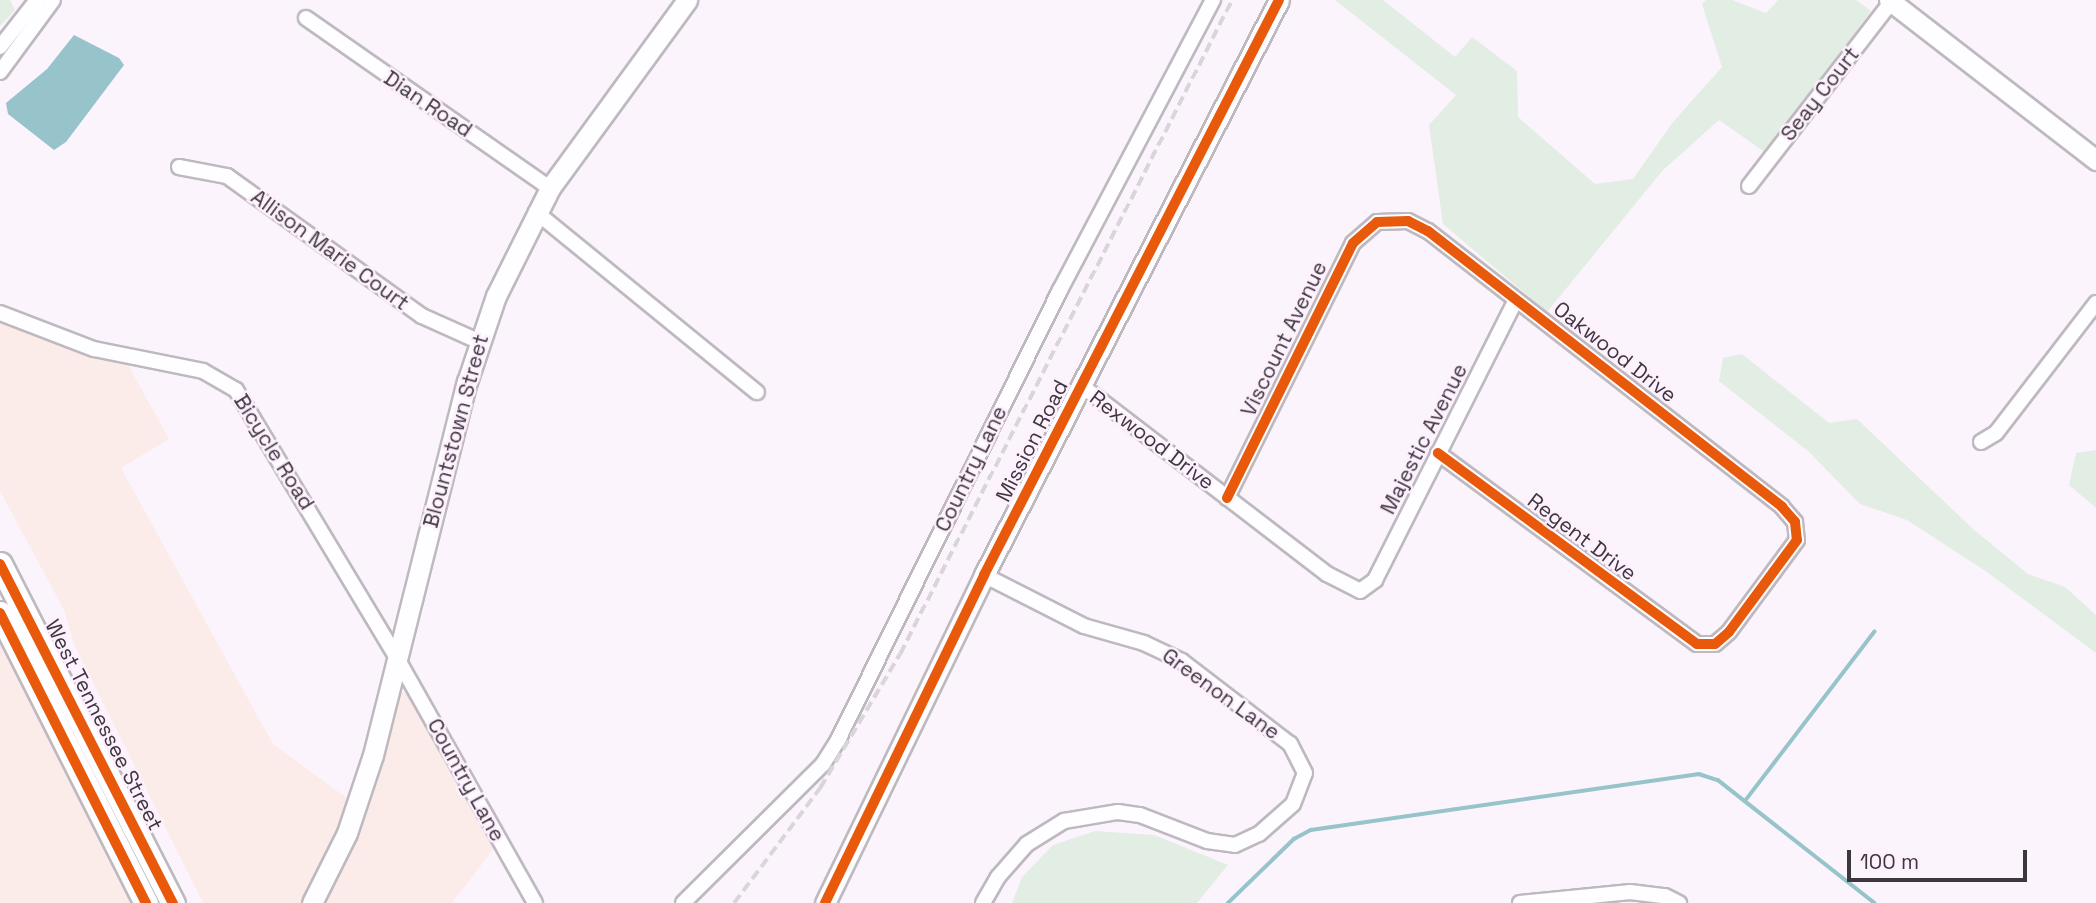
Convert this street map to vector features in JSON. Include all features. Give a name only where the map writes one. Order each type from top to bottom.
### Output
[{"type":"main road","name":"Blountstown Street","points":[[312,903],[356,809],[480,342],[536,212],[550,188],[687,0]]},
{"type":"main road","name":"Mission Road","points":[[825,903],[985,575],[1279,0]]},
{"type":"main road","points":[[1890,1],[2096,160]]},
{"type":"main road","name":"West Tennessee Street","points":[[0,564],[7,611],[146,903]]},
{"type":"main road","name":"West Tennessee Street","points":[[7,611],[173,903]]},
{"type":"street","points":[[0,47],[37,0]]},
{"type":"street","points":[[0,72],[53,0]]},
{"type":"street","name":"Country Lane","points":[[683,903],[823,764],[838,740],[1060,290],[1213,0]]},
{"type":"street","name":"Seay Court","points":[[1749,186],[1890,1]]},
{"type":"street","name":"Dian Road","points":[[306,18],[550,188]]},
{"type":"street","name":"Allison Marie Court","points":[[179,167],[227,176],[422,316],[480,342]]},
{"type":"street","points":[[536,212],[757,392]]},
{"type":"street","name":"Oakwood Drive","points":[[1395,220],[1408,220],[1428,231],[1782,507],[1798,532],[1794,547],[1729,632],[1705,645]]},
{"type":"street","name":"Viscount Avenue","points":[[1227,498],[1353,243],[1369,226],[1395,220]]},
{"type":"street","name":"Majestic Avenue","points":[[1360,591],[1375,580],[1516,300]]},
{"type":"street","points":[[1981,442],[1996,433],[2096,303]]},
{"type":"street","name":"Bicycle Road","points":[[0,313],[94,349],[203,371],[226,380],[246,402],[397,658]]},
{"type":"street","name":"Rexwood Drive","points":[[1082,386],[1327,575],[1360,591]]},
{"type":"street","name":"Regent Drive","points":[[1438,453],[1684,639],[1705,645]]},
{"type":"street","name":"Greenon Lane","points":[[983,903],[998,877],[1027,844],[1065,821],[1098,814],[1140,815],[1207,841],[1235,845],[1259,834],[1293,804],[1305,773],[1290,744],[1182,661],[1144,643],[1084,626],[985,575]]},
{"type":"street","name":"Country Lane","points":[[397,658],[535,903]]},
{"type":"street","points":[[1520,903],[1630,891],[1665,896],[1679,903]]},
{"type":"shaded area","points":[[0,0],[10,0],[15,10],[0,26]]},
{"type":"shaded area","points":[[1335,0],[1383,0],[1455,57],[1472,37],[1517,71],[1518,117],[1595,184],[1633,179],[1673,122],[1722,67],[1702,4],[1706,0],[1732,0],[1766,13],[1778,0],[1856,0],[1871,11],[1766,153],[1719,120],[1663,170],[1547,312],[1443,224],[1429,125],[1456,95]]},
{"type":"shaded area","points":[[0,319],[58,344],[126,361],[169,439],[121,468],[273,744],[351,801],[302,903],[203,903],[75,647],[64,610],[0,491]]},
{"type":"shaded area","points":[[1742,354],[1829,423],[1857,419],[1973,529],[2028,574],[2065,587],[2096,615],[2096,653],[1987,572],[1907,520],[1860,504],[1808,451],[1719,381],[1723,358]]},
{"type":"shaded area","points":[[2096,450],[2096,508],[2069,485],[2076,453]]},
{"type":"shaded area","points":[[0,642],[64,761],[138,903],[0,903]]},
{"type":"shaded area","points":[[399,690],[415,699],[495,847],[452,903],[326,903],[357,831]]},
{"type":"shaded area","points":[[1095,831],[1154,835],[1228,865],[1197,903],[1012,903],[1022,877],[1053,845]]},
{"type":"water","points":[[74,35],[119,58],[124,65],[66,142],[54,150],[8,114],[6,103],[47,69]]},
{"type":"waterway","points":[[1745,801],[1874,632]]},
{"type":"waterway","points":[[1228,903],[1294,839],[1311,830],[1699,774],[1718,780],[1875,903]]},
{"type":"railway","points":[[734,903],[820,788],[900,654],[1232,0]]},
{"type":"cycle path","points":[[825,903],[984,575],[1279,0]]},
{"type":"cycle path","points":[[1227,498],[1353,243],[1377,222],[1408,221],[1428,231],[1782,507],[1795,522],[1797,540],[1729,632],[1715,644],[1697,644],[1438,453]]},
{"type":"cycle path","points":[[0,564],[173,903]]},
{"type":"cycle path","points":[[0,613],[146,903]]}]
